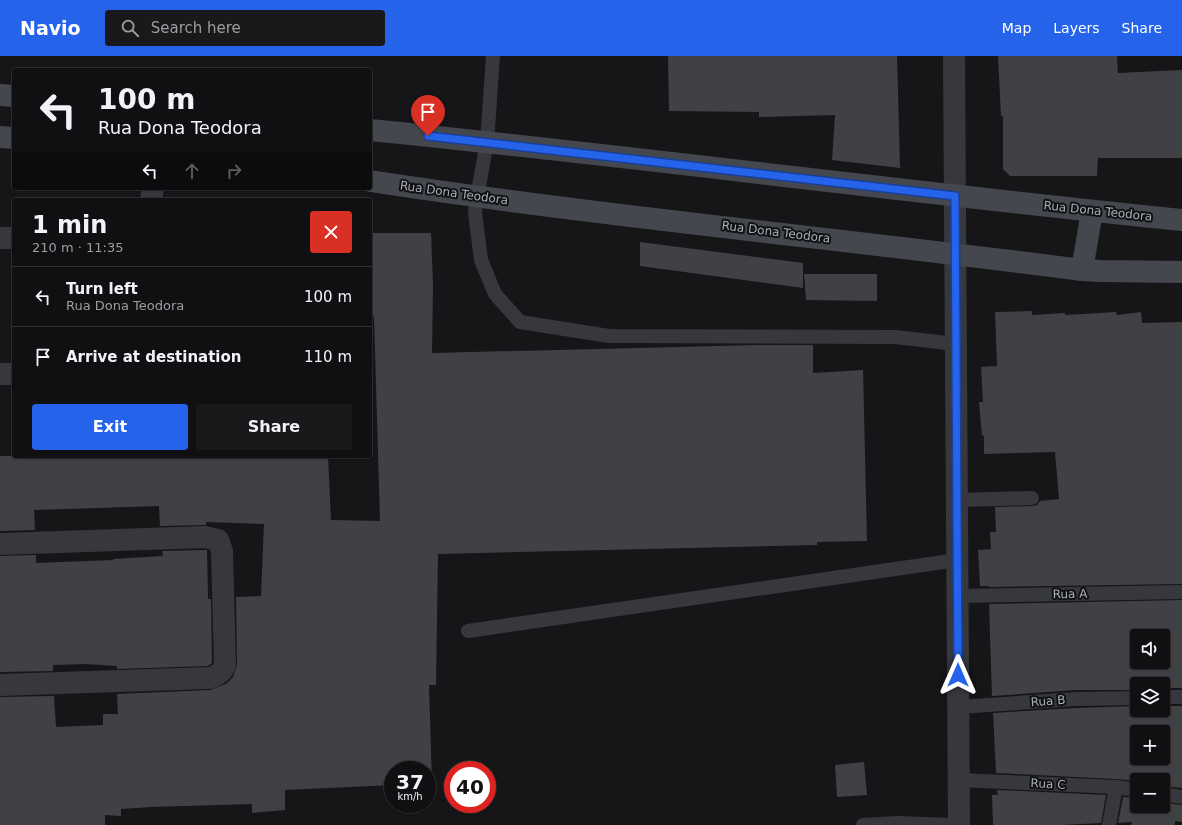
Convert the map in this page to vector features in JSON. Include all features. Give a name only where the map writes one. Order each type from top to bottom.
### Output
[{"type":"main road","points":[[0,95],[12,96]]},
{"type":"main road","name":"Rua Dona Teodora","points":[[372,130],[1182,220]]},
{"type":"main road","points":[[0,137],[12,138]]},
{"type":"main road","name":"Rua Dona Teodora","points":[[372,181],[477,197],[956,253],[1082,270],[1182,272]]},
{"type":"main road","points":[[1082,270],[1092,211]]},
{"type":"street","points":[[954,56],[959,825]]},
{"type":"street","points":[[0,238],[12,238]]},
{"type":"street","points":[[0,374],[12,374]]},
{"type":"street","points":[[0,544],[205,537],[218,540],[222,551],[225,665],[219,674],[208,678],[0,685]]},
{"type":"lane","points":[[493,56],[487,142],[475,213],[481,260],[495,294],[520,322],[609,336],[895,337],[956,344]]},
{"type":"lane","points":[[957,500],[1032,498]]},
{"type":"lane","points":[[468,631],[957,560]]},
{"type":"lane","name":"Rua A","points":[[958,596],[1182,592]]},
{"type":"lane","points":[[1170,697],[1182,697]]},
{"type":"lane","name":"Rua B","points":[[958,706],[1076,699],[1130,698]]},
{"type":"lane","name":"Rua C","points":[[959,780],[1116,787],[1130,789]]},
{"type":"lane","points":[[1109,825],[1116,787]]},
{"type":"lane","points":[[1170,795],[1182,797]]},
{"type":"lane","points":[[863,825],[898,822],[952,825]]},
{"type":"building","points":[[668,56],[897,56],[900,168],[832,160],[835,115],[759,117],[759,112],[669,111]]},
{"type":"building","points":[[998,56],[1117,56],[1118,73],[1182,70],[1182,158],[1098,158],[1097,176],[1010,176],[1003,169],[1003,116],[1001,116]]},
{"type":"building","points":[[372,233],[431,233],[433,285],[432,353],[813,345],[813,373],[863,370],[867,541],[817,542],[817,545],[438,554],[436,685],[429,685],[431,761],[384,761],[384,785],[285,790],[285,810],[252,813],[252,804],[152,807],[121,809],[121,816],[105,815],[105,825],[0,825],[0,697],[54,696],[56,727],[103,725],[103,714],[118,714],[117,694],[210,690],[226,684],[233,677],[237,665],[236,597],[261,596],[264,524],[206,522],[206,525],[160,526],[159,506],[34,510],[35,530],[0,531],[0,456],[12,456],[12,458],[328,458],[331,520],[380,521],[374,316],[372,316]]},
{"type":"building","points":[[640,242],[803,263],[803,288],[640,266]]},
{"type":"building","points":[[804,274],[877,274],[877,301],[806,300]]},
{"type":"building","points":[[1032,311],[1032,315],[1116,312],[1117,315],[1141,312],[1142,323],[1182,322],[1182,584],[980,586],[978,550],[991,549],[990,532],[996,532],[995,507],[1032,506],[1037,505],[1040,501],[1059,499],[1055,452],[984,454],[984,435],[982,436],[979,402],[983,402],[981,367],[997,366],[995,312]]},
{"type":"building","points":[[207,550],[208,599],[211,599],[211,664],[207,666],[117,669],[117,666],[86,664],[53,665],[53,671],[0,672],[0,556],[36,555],[36,563],[114,560],[113,559],[163,556],[162,551]]},
{"type":"building","points":[[1182,600],[1182,688],[1170,688],[1170,677],[1130,677],[1130,690],[1076,690],[992,696],[989,604]]},
{"type":"building","points":[[1130,706],[1130,717],[1170,717],[1170,706],[1182,706],[1182,788],[1170,787],[1170,773],[1130,773],[1130,780],[996,773],[993,713]]},
{"type":"building","points":[[864,762],[867,795],[837,797],[835,765]]},
{"type":"building","points":[[997,790],[1106,795],[1101,823],[1062,825],[993,825],[992,795],[998,795]]},
{"type":"building","points":[[1123,797],[1130,798],[1130,813],[1170,813],[1170,804],[1182,805],[1182,822],[1175,821],[1175,825],[1131,825],[1132,822],[1118,823]]},
{"type":"route","points":[[428,136],[955,196],[958,675]]}]
